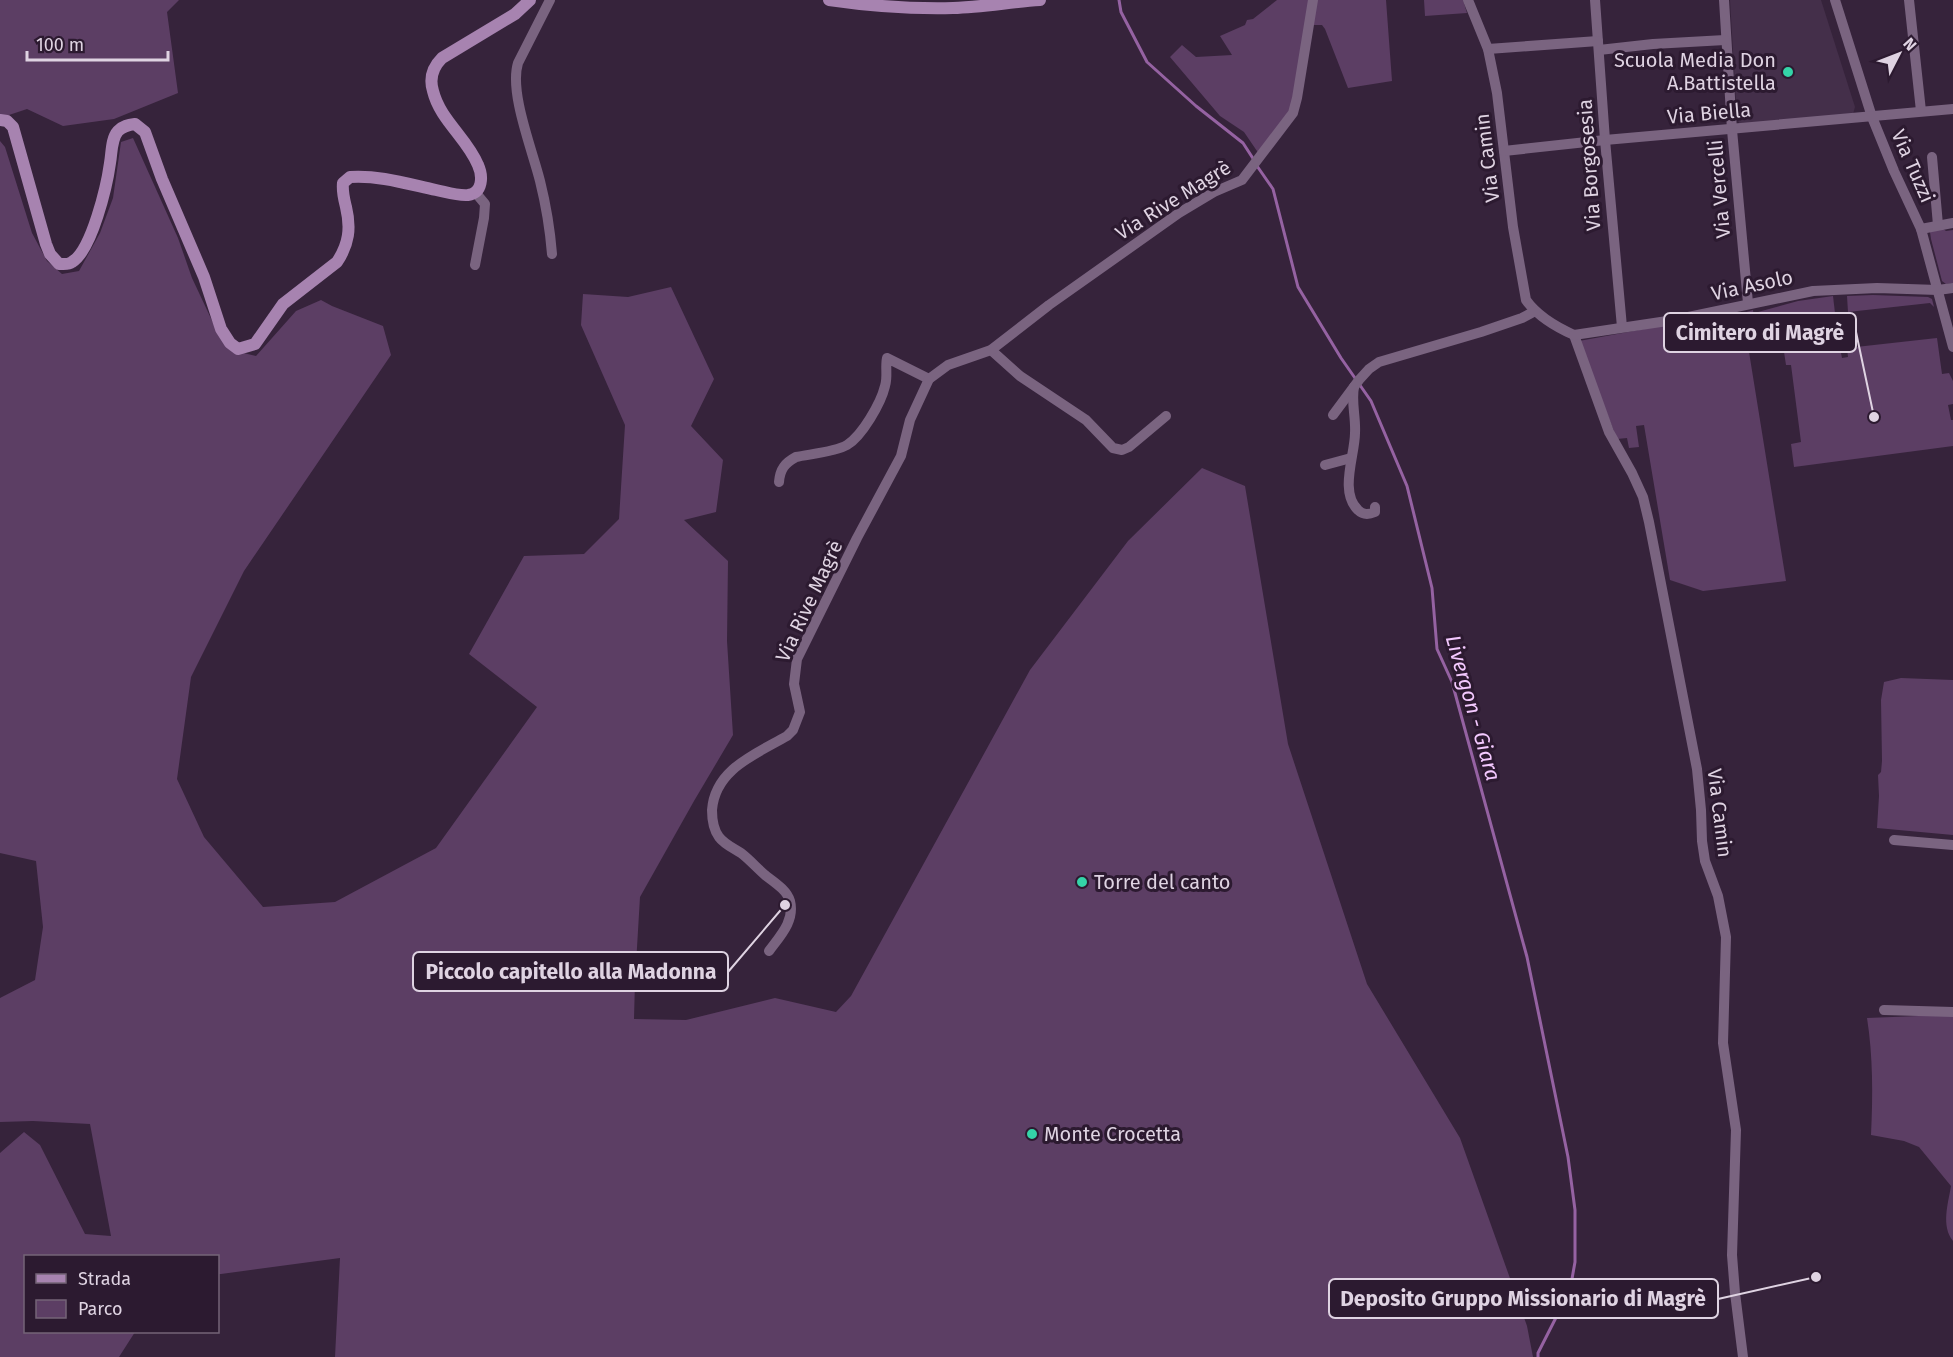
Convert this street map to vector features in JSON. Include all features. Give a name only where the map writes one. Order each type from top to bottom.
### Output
[{"type":"main road","points":[[0,120],[7,121],[13,126],[46,244],[50,254],[59,264],[74,261],[85,246],[102,203],[113,141],[117,132],[125,125],[135,124],[146,132],[162,179],[204,278],[221,329],[230,343],[238,349],[255,344],[284,304],[337,261],[344,252],[349,239],[349,228],[342,191],[343,183],[350,177],[378,178],[451,194],[468,195],[475,192],[482,179],[478,164],[436,103],[432,89],[434,66],[450,51],[515,14],[530,0]]},
{"type":"main road","points":[[829,0],[862,5],[930,8],[1040,0]]},
{"type":"street","points":[[550,0],[515,73],[518,98],[540,181],[552,254]]},
{"type":"street","name":"Via Rive Magrè","points":[[770,951],[787,928],[790,904],[787,893],[717,835],[712,821],[713,803],[726,774],[794,730],[800,712],[794,684],[797,659],[901,456],[910,420],[929,379],[948,365],[991,350],[1142,238],[1214,192],[1242,180],[1293,113],[1313,0]]},
{"type":"street","name":"Via Camin","points":[[1468,0],[1488,49],[1497,93],[1518,264],[1526,300],[1535,311]]},
{"type":"street","name":"Via Borgosesia","points":[[1595,0],[1622,327]]},
{"type":"street","name":"Via Vercelli","points":[[1724,0],[1732,130],[1748,303]]},
{"type":"street","name":"Via Tuzzi","points":[[1835,0],[1872,117],[1894,171],[1922,229],[1953,347]]},
{"type":"street","points":[[1909,0],[1922,111]]},
{"type":"street","points":[[1488,49],[1725,40]]},
{"type":"street","name":"Via Biella","points":[[1504,152],[1605,140],[1953,109]]},
{"type":"street","points":[[1932,157],[1938,225]]},
{"type":"street","points":[[475,192],[485,204],[475,265]]},
{"type":"street","points":[[1922,229],[1953,223]]},
{"type":"street","name":"Via Asolo","points":[[1574,335],[1674,320],[1813,291],[1953,288]]},
{"type":"street","points":[[1334,415],[1369,369],[1379,362],[1399,355],[1481,332],[1522,318],[1535,311],[1549,322],[1574,335]]},
{"type":"street","name":"Via Camin","points":[[1574,335],[1609,432],[1639,489],[1649,522],[1697,769],[1704,851],[1718,896],[1726,937],[1723,1043],[1736,1130],[1732,1255],[1743,1357]]},
{"type":"street","points":[[991,350],[1020,376],[1086,420],[1113,448],[1122,450],[1129,447],[1167,416]]},
{"type":"street","points":[[779,482],[780,472],[789,460],[847,445],[858,435],[886,383],[887,358],[929,379]]},
{"type":"street","points":[[1354,386],[1352,397],[1355,434],[1349,486],[1355,506],[1359,511],[1366,514],[1375,512],[1375,507]]},
{"type":"street","points":[[1325,465],[1352,458]]},
{"type":"street","points":[[1894,840],[1953,845]]},
{"type":"street","points":[[1884,1010],[1953,1011]]},
{"type":"shaded area","name":"Scuola Media Don A.Battistella","points":[[1730,0],[1821,0],[1855,107],[1853,114],[1740,124],[1737,119]]},
{"type":"green space","points":[[0,0],[179,0],[167,12],[178,93],[114,119],[63,126],[27,109],[0,118]]},
{"type":"green space","points":[[1277,0],[1310,0],[1291,108],[1259,154],[1244,132],[1220,116],[1170,57],[1182,45],[1196,57],[1232,55],[1220,36],[1245,25],[1247,20],[1253,19]]},
{"type":"green space","points":[[1316,0],[1386,0],[1392,81],[1348,88],[1325,29],[1322,25],[1312,25]]},
{"type":"green space","points":[[1424,0],[1463,0],[1467,13],[1425,16]]},
{"type":"green space","points":[[133,138],[178,238],[192,278],[215,327],[231,350],[256,356],[296,311],[321,300],[383,326],[391,355],[244,571],[191,677],[177,779],[204,837],[263,907],[335,902],[436,848],[537,707],[469,654],[524,556],[584,554],[619,519],[625,425],[581,325],[583,294],[628,297],[671,287],[714,379],[691,426],[723,460],[716,512],[684,520],[728,561],[727,641],[733,735],[640,897],[634,1019],[686,1020],[775,998],[836,1012],[851,996],[1030,670],[1128,541],[1202,468],[1245,486],[1288,744],[1367,984],[1460,1138],[1527,1326],[1533,1357],[335,1357],[340,1258],[219,1274],[219,1255],[24,1255],[24,1333],[134,1333],[119,1357],[0,1357],[0,1153],[24,1132],[40,1145],[85,1234],[111,1236],[90,1124],[0,1122],[0,998],[35,980],[43,927],[36,861],[0,853],[0,141],[5,147],[32,233],[47,261],[62,274],[79,271],[100,233],[113,198],[121,142]]},
{"type":"green space","points":[[1942,228],[1946,231],[1953,230],[1953,283],[1946,284],[1942,281],[1930,232]]},
{"type":"green space","points":[[1833,296],[1835,313],[1761,321],[1758,312],[1798,301]]},
{"type":"green space","points":[[1847,296],[1928,297],[1932,299],[1934,307],[1930,303],[1848,312]]},
{"type":"green space","points":[[1753,310],[1755,326],[1834,317],[1839,353],[1842,358],[1848,357],[1847,348],[1937,338],[1942,374],[1949,373],[1953,381],[1953,404],[1948,405],[1951,420],[1953,420],[1953,446],[1794,467],[1791,444],[1801,442],[1791,365],[1786,365],[1784,352],[1749,352],[1786,581],[1703,591],[1670,580],[1644,425],[1636,426],[1639,447],[1629,448],[1627,438],[1617,439],[1579,341],[1677,323],[1743,316],[1743,313]]},
{"type":"green space","points":[[1901,678],[1953,680],[1953,835],[1877,828],[1878,775],[1881,772],[1882,761],[1881,700],[1884,682]]},
{"type":"green space","points":[[1953,1016],[1953,1241],[1946,1222],[1951,1186],[1919,1147],[1904,1141],[1871,1135],[1872,1076],[1867,1018]]},
{"type":"waterway","name":"Livergon - Giara","points":[[1119,0],[1121,12],[1147,62],[1196,106],[1243,143],[1254,160]]},
{"type":"waterway","name":"Livergon - Giara","points":[[1257,166],[1273,189],[1298,287],[1341,358],[1371,401],[1407,486],[1432,588],[1437,649],[1452,682],[1527,957],[1568,1157],[1575,1210],[1575,1262],[1570,1290],[1538,1357]]},
{"type":"place","name":"Scuola Media Don A.Battistella","points":[[1788,72]]},
{"type":"place","name":"Cimitero di Magrè","points":[[1874,417]]},
{"type":"place","name":"Torre del canto","points":[[1082,882]]},
{"type":"place","name":"Piccolo capitello alla Madonna","points":[[785,905]]},
{"type":"place","name":"Monte Crocetta","points":[[1032,1134]]},
{"type":"place","name":"Deposito Gruppo Missionario di Magrè","points":[[1816,1277]]}]
